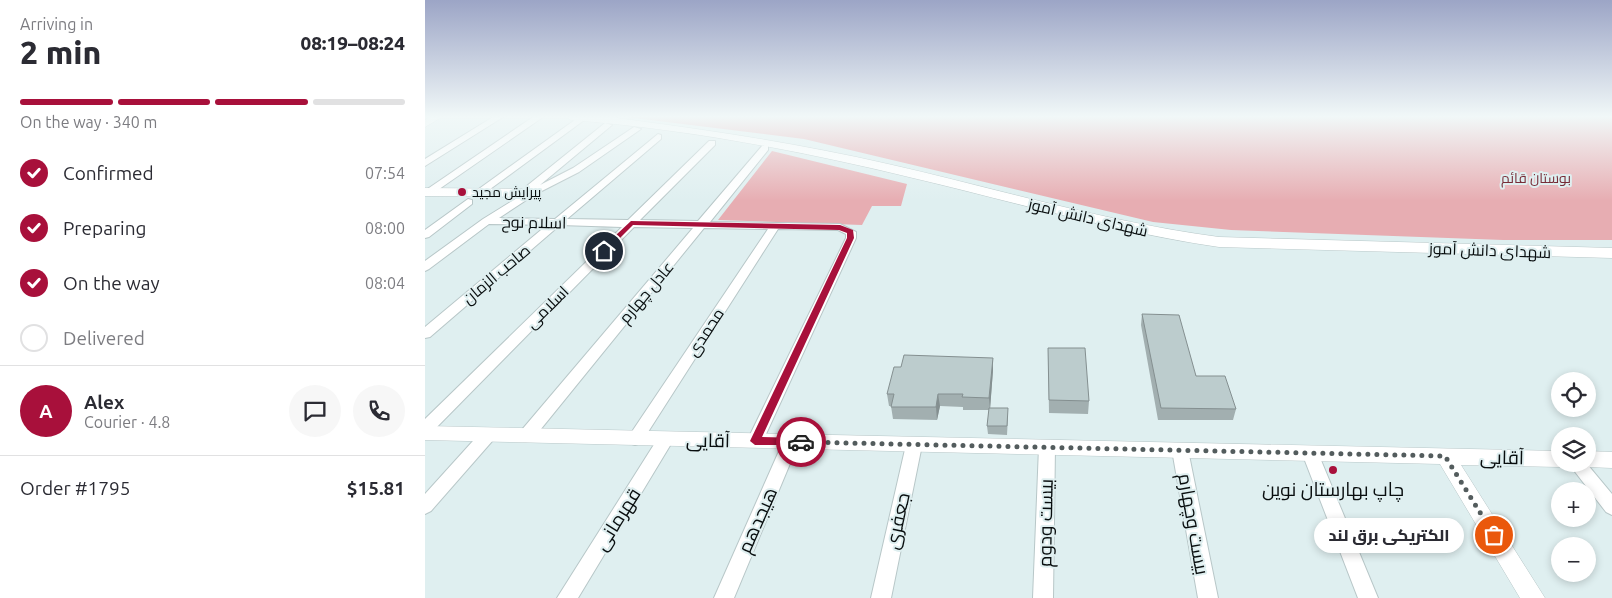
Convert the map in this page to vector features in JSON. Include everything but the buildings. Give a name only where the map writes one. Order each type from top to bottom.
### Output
[{"type":"main road","name":"شهدای دانش آموز","points":[[771,145],[829,154],[915,174],[1110,225],[1185,238],[1229,242],[1612,253]]},
{"type":"main road","points":[[798,145],[839,152],[1116,220],[1184,233],[1296,239],[1612,247]]},
{"type":"street","points":[[425,163],[454,145]]},
{"type":"street","points":[[427,192],[497,145]]},
{"type":"street","points":[[479,193],[543,145]]},
{"type":"street","points":[[531,194],[529,189],[580,145]]},
{"type":"street","points":[[425,267],[487,221],[531,194],[576,170],[613,145]]},
{"type":"street","name":"صاحب الزمان","points":[[425,334],[649,145]]},
{"type":"street","name":"اسلامی","points":[[425,429],[710,145]]},
{"type":"street","name":"عادل چهارم","points":[[526,436],[765,148]]},
{"type":"street","points":[[427,192],[531,194]]},
{"type":"street","points":[[425,235],[468,202]]},
{"type":"street","name":"اسلام نوح","points":[[487,221],[775,226],[840,228],[851,232],[851,238],[755,441]]},
{"type":"street","name":"محمدی","points":[[635,439],[775,226]]},
{"type":"street","name":"آقایی","points":[[425,433],[1551,458]]},
{"type":"street","points":[[425,506],[488,435]]},
{"type":"street","name":"قهرمانی","points":[[567,598],[667,439]]},
{"type":"street","name":"هیجدهم","points":[[723,598],[791,442]]},
{"type":"street","name":"جعفری","points":[[881,598],[914,444]]},
{"type":"street","name":"بیست ودوم","points":[[1043,598],[1047,448]]},
{"type":"street","name":"بیست وچهارم","points":[[1180,450],[1208,598]]},
{"type":"street","points":[[1310,453],[1368,598]]},
{"type":"street","points":[[1445,456],[1533,598]]},
{"type":"street","points":[[1596,459],[1612,460]]},
{"type":"street","points":[[1584,472],[1612,507]]},
{"type":"green space","name":"بوستان قائم","points":[[829,145],[1612,145],[1612,240],[1503,240],[1231,230],[1153,222]]},
{"type":"green space","points":[[772,151],[907,184],[901,206],[872,206],[862,225],[718,220]]},
{"type":"way so far","points":[[801,442],[1445,456],[1494,535]]},
{"type":"place","name":"پیرایش مجید","points":[[462,192]]},
{"type":"place","name":"چاپ بهارستان نوين","points":[[1333,470]]},
{"type":"place","name":"الکتریکی برق لند","points":[[1494,535]]},
{"type":"route","points":[[604,251],[631,223],[840,228],[851,232],[851,238],[755,441],[801,442]]}]
